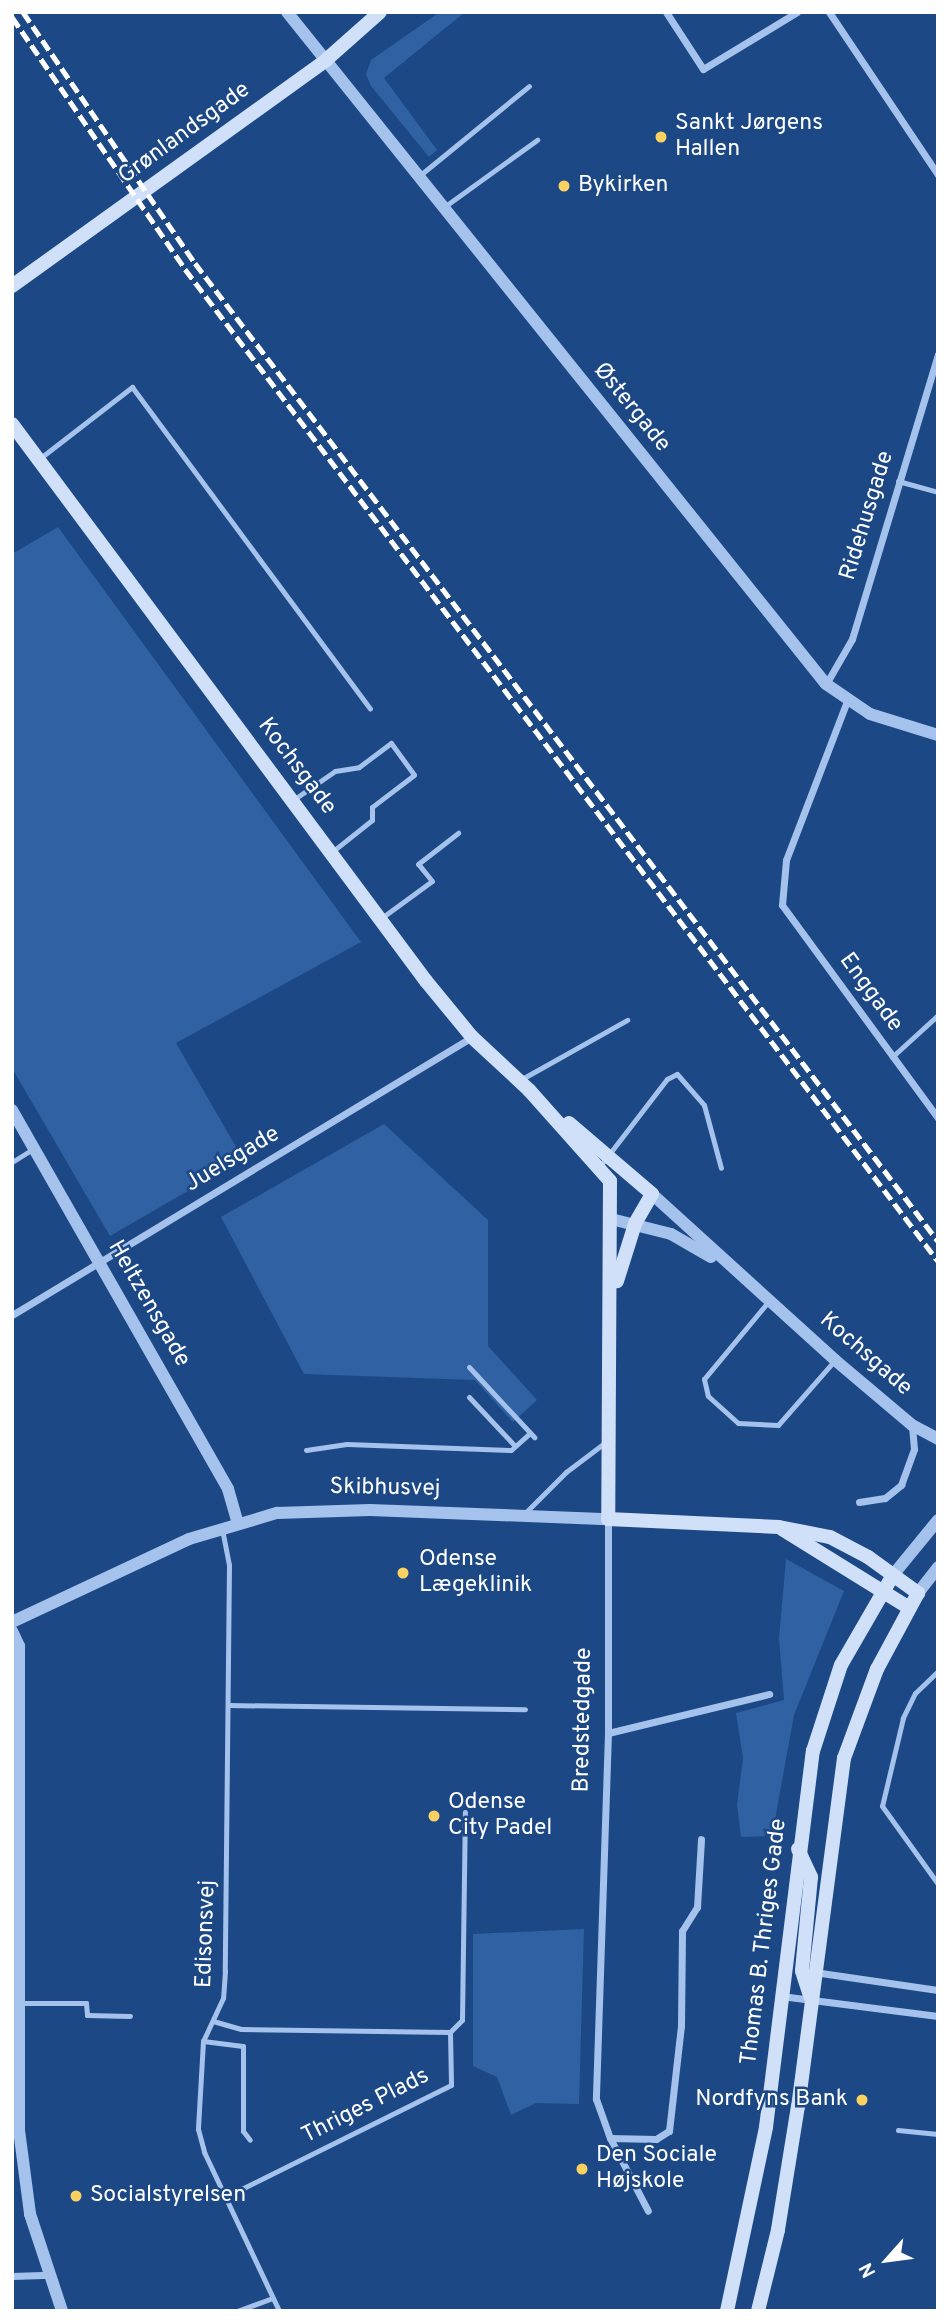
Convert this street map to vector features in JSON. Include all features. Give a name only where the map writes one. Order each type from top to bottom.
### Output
[{"type":"main road","name":"Grønlandsgade","points":[[12,286],[326,60],[380,12]]},
{"type":"main road","name":"Kochsgade","points":[[12,424],[380,919],[472,1037],[606,1161],[628,1172],[652,1194]]},
{"type":"main road","name":"Kochsgade","points":[[606,1161],[610,1181]]},
{"type":"main road","points":[[610,1181],[628,1172]]},
{"type":"main road","name":"Bredstedgade","points":[[608,1519],[612,1300],[610,1181]]},
{"type":"main road","name":"Bredstedgade","points":[[612,1300],[635,1224],[652,1194]]},
{"type":"main road","name":"Skibhusvej","points":[[608,1519],[779,1527],[830,1537],[918,1593]]},
{"type":"main road","name":"Skibhusvej","points":[[779,1527],[882,1591]]},
{"type":"main road","name":"Thomas B. Thriges Gade","points":[[727,2311],[766,2127],[798,1848],[817,1739],[841,1665],[893,1575]]},
{"type":"main road","points":[[882,1591],[908,1607]]},
{"type":"main road","points":[[808,1971],[844,1758],[877,1669],[908,1607],[918,1593]]},
{"type":"main road","points":[[758,2311],[778,2230],[812,2000],[808,1971],[811,1877],[798,1848]]},
{"type":"street","name":"Østergade","points":[[287,12],[825,684],[870,714],[938,735]]},
{"type":"street","points":[[666,12],[703,69],[797,12]]},
{"type":"street","points":[[829,12],[938,175]]},
{"type":"street","name":"Ridehusgade","points":[[825,684],[852,639],[938,355]]},
{"type":"street","name":"Enggade","points":[[847,701],[786,860],[782,905],[938,1118]]},
{"type":"street","name":"Juelsgade","points":[[12,1315],[472,1037]]},
{"type":"street","name":"Heltzensgade","points":[[12,1110],[228,1489],[238,1523]]},
{"type":"street","name":"Kochsgade","points":[[652,1194],[737,1275],[912,1425],[914,1449],[901,1485],[886,1498],[859,1502]]},
{"type":"street","name":"Kochsgade","points":[[611,1219],[671,1234],[737,1275]]},
{"type":"street","points":[[912,1425],[938,1439]]},
{"type":"street","name":"Skibhusvej","points":[[12,1622],[127,1565],[221,1528],[277,1513],[325,1510],[608,1519]]},
{"type":"street","name":"Bredstedgade","points":[[608,1519],[608,1733],[596,2099],[610,2138],[648,2211]]},
{"type":"street","name":"Thomas B. Thriges Gade","points":[[893,1575],[938,1520]]},
{"type":"street","points":[[918,1593],[938,1567]]},
{"type":"street","points":[[12,1632],[19,1646],[15,1937],[17,2163],[30,2214],[62,2311]]},
{"type":"street","points":[[608,1733],[769,1694]]},
{"type":"street","points":[[610,2138],[656,2139],[669,2131],[681,2026],[682,1931],[697,1907],[701,1839]]},
{"type":"street","points":[[784,1969],[938,1990]]},
{"type":"street","points":[[780,1996],[938,2016]]},
{"type":"street","points":[[12,2276],[50,2275]]},
{"type":"lane","points":[[419,176],[529,86]]},
{"type":"lane","points":[[444,207],[537,140]]},
{"type":"lane","points":[[39,459],[132,387],[370,709]]},
{"type":"lane","points":[[898,481],[938,492]]},
{"type":"lane","points":[[293,800],[335,771],[359,767],[391,743],[414,775],[372,807],[372,820],[331,852]]},
{"type":"lane","points":[[380,919],[432,881],[418,864],[458,833]]},
{"type":"lane","points":[[892,1057],[938,1014]]},
{"type":"lane","points":[[524,1086],[627,1020]]},
{"type":"lane","points":[[606,1161],[667,1079],[677,1074],[704,1105],[721,1168]]},
{"type":"lane","points":[[12,1162],[34,1149]]},
{"type":"lane","points":[[768,1301],[704,1379],[708,1396],[738,1423],[778,1425],[835,1360]]},
{"type":"lane","points":[[306,1450],[347,1444],[511,1450],[532,1435],[469,1367]]},
{"type":"lane","points":[[470,1397],[515,1447]]},
{"type":"lane","points":[[523,1516],[566,1472],[610,1439]]},
{"type":"lane","points":[[561,1466],[566,1472]]},
{"type":"lane","name":"Edisonsvej","points":[[221,1528],[229,1565],[225,1971],[223,1998],[203,2041],[198,2129],[225,2197],[279,2311]]},
{"type":"lane","points":[[938,1671],[915,1693],[903,1718],[883,1806],[938,1884]]},
{"type":"lane","points":[[228,1705],[525,1709]]},
{"type":"lane","points":[[450,2032],[462,2020],[465,1812]]},
{"type":"lane","points":[[17,2003],[86,2003],[87,2015],[130,2016]]},
{"type":"lane","name":"Thriges Plads","points":[[213,2021],[242,2029],[450,2032],[451,2085],[225,2197]]},
{"type":"lane","points":[[203,2041],[243,2046],[243,2131],[250,2140]]},
{"type":"lane","points":[[898,2130],[938,2134]]},
{"type":"lane","points":[[237,2311],[274,2298]]},
{"type":"shaded area","points":[[440,12],[465,12],[384,78],[437,150],[429,157],[371,86],[366,74],[371,60]]},
{"type":"shaded area","points":[[58,527],[361,942],[176,1043],[243,1159],[110,1236],[12,1068],[12,554]]},
{"type":"shaded area","points":[[384,1124],[488,1220],[488,1346],[537,1400],[513,1422],[475,1380],[304,1374],[221,1217]]},
{"type":"shaded area","points":[[786,1559],[844,1591],[794,1715],[772,1836],[741,1837],[737,1805],[743,1758],[736,1713],[784,1700],[779,1638]]},
{"type":"shaded area","points":[[584,1929],[579,2104],[536,2103],[511,2115],[497,2077],[473,2066],[473,1934]]},
{"type":"railway","points":[[23,12],[195,263],[938,1241]]},
{"type":"railway","points":[[12,17],[185,269],[938,1261]]},
{"type":"place","name":"Sankt Jørgens Hallen","points":[[661,137]]},
{"type":"place","name":"Bykirken","points":[[564,186]]},
{"type":"place","name":"Odense Lægeklinik","points":[[403,1573]]},
{"type":"place","name":"Odense City Padel","points":[[434,1816]]},
{"type":"place","name":"Nordfyns Bank","points":[[862,2100]]},
{"type":"place","name":"Den Sociale Højskole","points":[[582,2169]]},
{"type":"place","name":"Socialstyrelsen","points":[[76,2196]]}]
